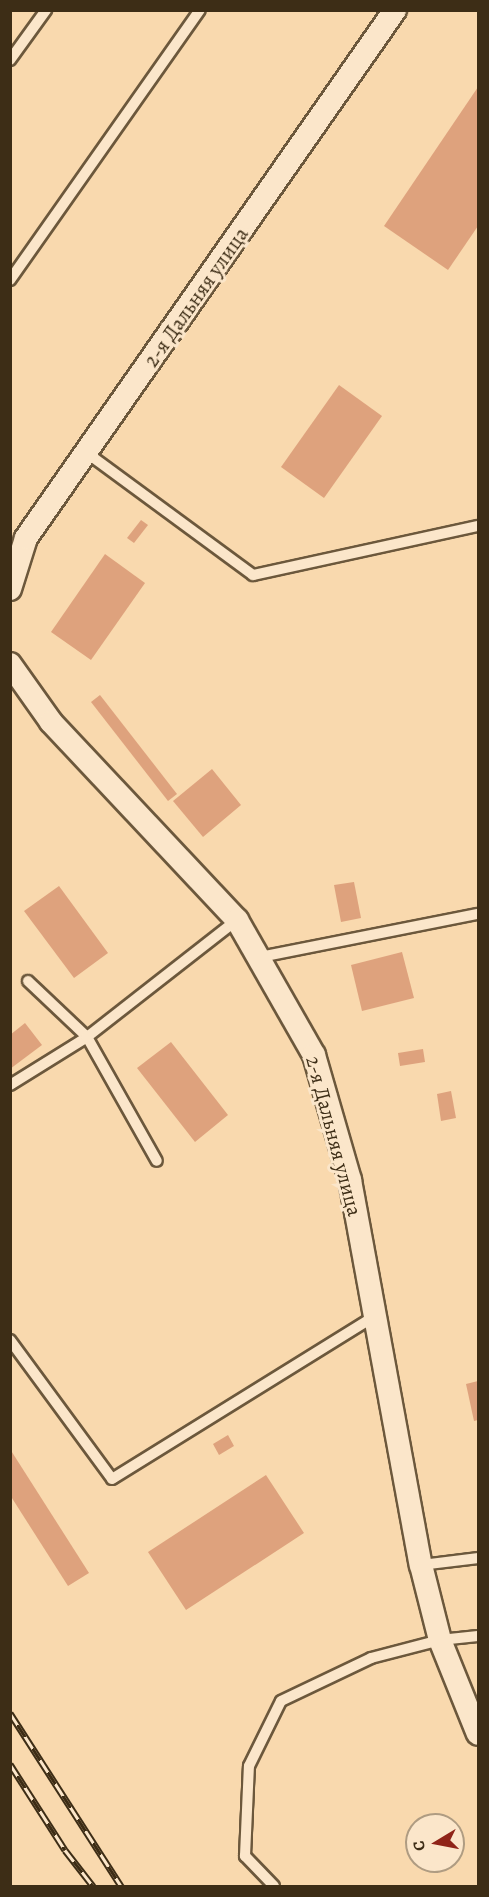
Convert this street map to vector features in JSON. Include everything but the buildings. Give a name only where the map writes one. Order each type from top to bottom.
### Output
[{"type":"street","name":"2-я Дальняя улица","points":[[10,590],[26,538],[395,10]]},
{"type":"street","name":"2-я Дальняя улица","points":[[10,664],[51,722],[237,920],[314,1055],[350,1180],[373,1317],[421,1565],[440,1640],[478,1734]]},
{"type":"lane","points":[[10,60],[46,10]]},
{"type":"lane","points":[[10,280],[200,10]]},
{"type":"lane","points":[[87,453],[253,575],[478,526]]},
{"type":"lane","points":[[260,957],[478,914]]},
{"type":"lane","points":[[10,1084],[87,1037],[237,920]]},
{"type":"lane","points":[[28,981],[87,1037],[157,1161]]},
{"type":"lane","points":[[10,1340],[112,1479],[373,1317]]},
{"type":"lane","points":[[421,1565],[478,1558]]},
{"type":"lane","points":[[274,1887],[245,1856],[249,1766],[281,1701],[371,1658],[440,1640],[478,1636]]},
{"type":"railway","points":[[10,1713],[121,1886]]},
{"type":"railway","points":[[10,1764],[65,1850],[93,1886]]}]
